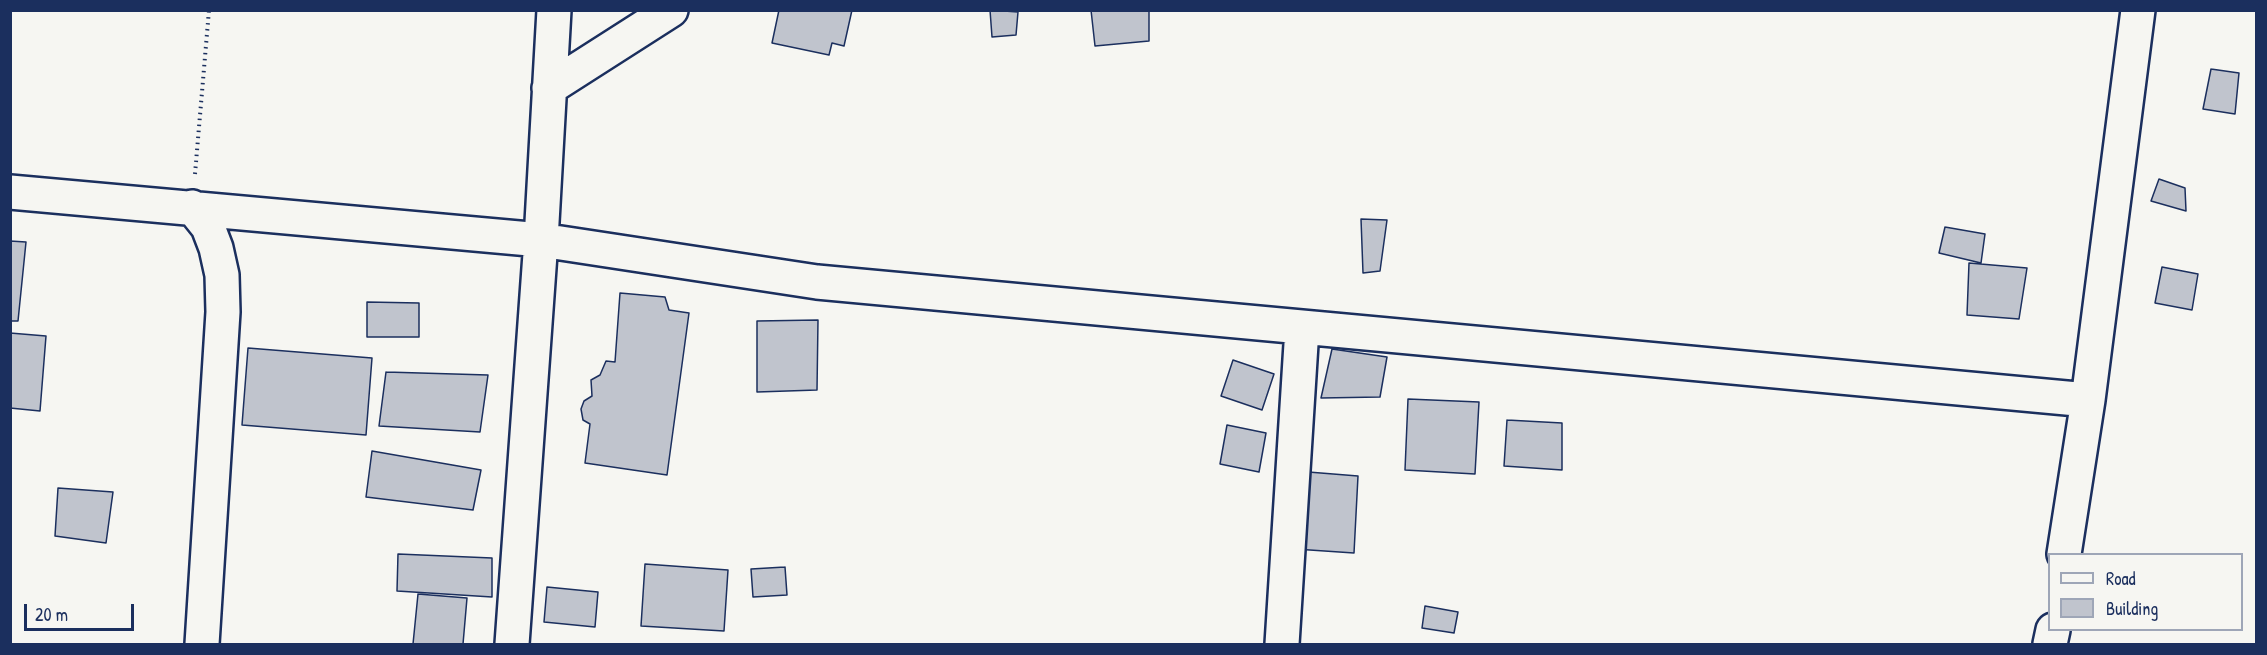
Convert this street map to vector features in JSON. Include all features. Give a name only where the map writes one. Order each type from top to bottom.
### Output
[{"type":"street","points":[[512,645],[541,240],[554,10]]},
{"type":"street","points":[[549,88],[671,10]]},
{"type":"street","points":[[2064,553],[2088,400],[2138,10]]},
{"type":"street","points":[[10,192],[541,240],[817,282],[2088,400]]},
{"type":"street","points":[[192,207],[208,227],[216,248],[222,275],[223,312],[202,645]]},
{"type":"street","points":[[1282,645],[1302,328]]},
{"type":"path","points":[[192,207],[209,10]]},
{"type":"building","points":[[779,10],[852,10],[844,46],[832,43],[829,55],[772,43]]},
{"type":"building","points":[[990,10],[1018,12],[1016,35],[992,37]]},
{"type":"building","points":[[1091,10],[1149,10],[1149,41],[1095,46]]},
{"type":"building","points":[[2211,69],[2239,73],[2235,114],[2203,109]]},
{"type":"building","points":[[2159,179],[2185,188],[2186,211],[2151,201]]},
{"type":"building","points":[[1361,219],[1387,220],[1380,271],[1363,273]]},
{"type":"building","points":[[1945,227],[1985,234],[1981,263],[1939,253]]},
{"type":"building","points":[[10,241],[26,242],[18,321],[10,321]]},
{"type":"building","points":[[1969,263],[2027,268],[2019,319],[1967,315]]},
{"type":"building","points":[[2162,267],[2198,274],[2192,310],[2155,303]]},
{"type":"building","points":[[620,293],[665,297],[669,310],[689,313],[667,475],[585,463],[590,424],[583,420],[581,409],[584,401],[592,396],[591,380],[600,375],[606,361],[615,362]]},
{"type":"building","points":[[367,302],[419,303],[419,337],[367,337]]},
{"type":"building","points":[[818,320],[817,390],[757,392],[757,321]]},
{"type":"building","points":[[10,333],[46,336],[40,411],[10,408]]},
{"type":"building","points":[[248,348],[372,358],[366,435],[242,425]]},
{"type":"building","points":[[1332,349],[1387,357],[1380,397],[1321,398]]},
{"type":"building","points":[[1233,360],[1274,374],[1262,410],[1221,396]]},
{"type":"building","points":[[386,372],[488,375],[480,432],[379,426]]},
{"type":"building","points":[[1408,399],[1479,402],[1475,474],[1405,470]]},
{"type":"building","points":[[1507,420],[1562,423],[1562,470],[1504,466]]},
{"type":"building","points":[[1227,425],[1266,433],[1259,472],[1220,464]]},
{"type":"building","points":[[372,451],[481,470],[473,510],[366,497]]},
{"type":"building","points":[[1296,471],[1358,476],[1354,553],[1295,549]]},
{"type":"building","points":[[58,488],[113,492],[106,543],[55,536]]},
{"type":"building","points":[[398,554],[492,558],[492,597],[397,591]]},
{"type":"building","points":[[645,564],[728,570],[724,631],[641,626]]},
{"type":"building","points":[[785,567],[787,595],[753,597],[751,569]]},
{"type":"building","points":[[547,587],[598,592],[595,627],[544,622]]},
{"type":"building","points":[[418,594],[467,598],[463,644],[413,644]]},
{"type":"building","points":[[1425,606],[1458,612],[1454,633],[1422,628]]}]
